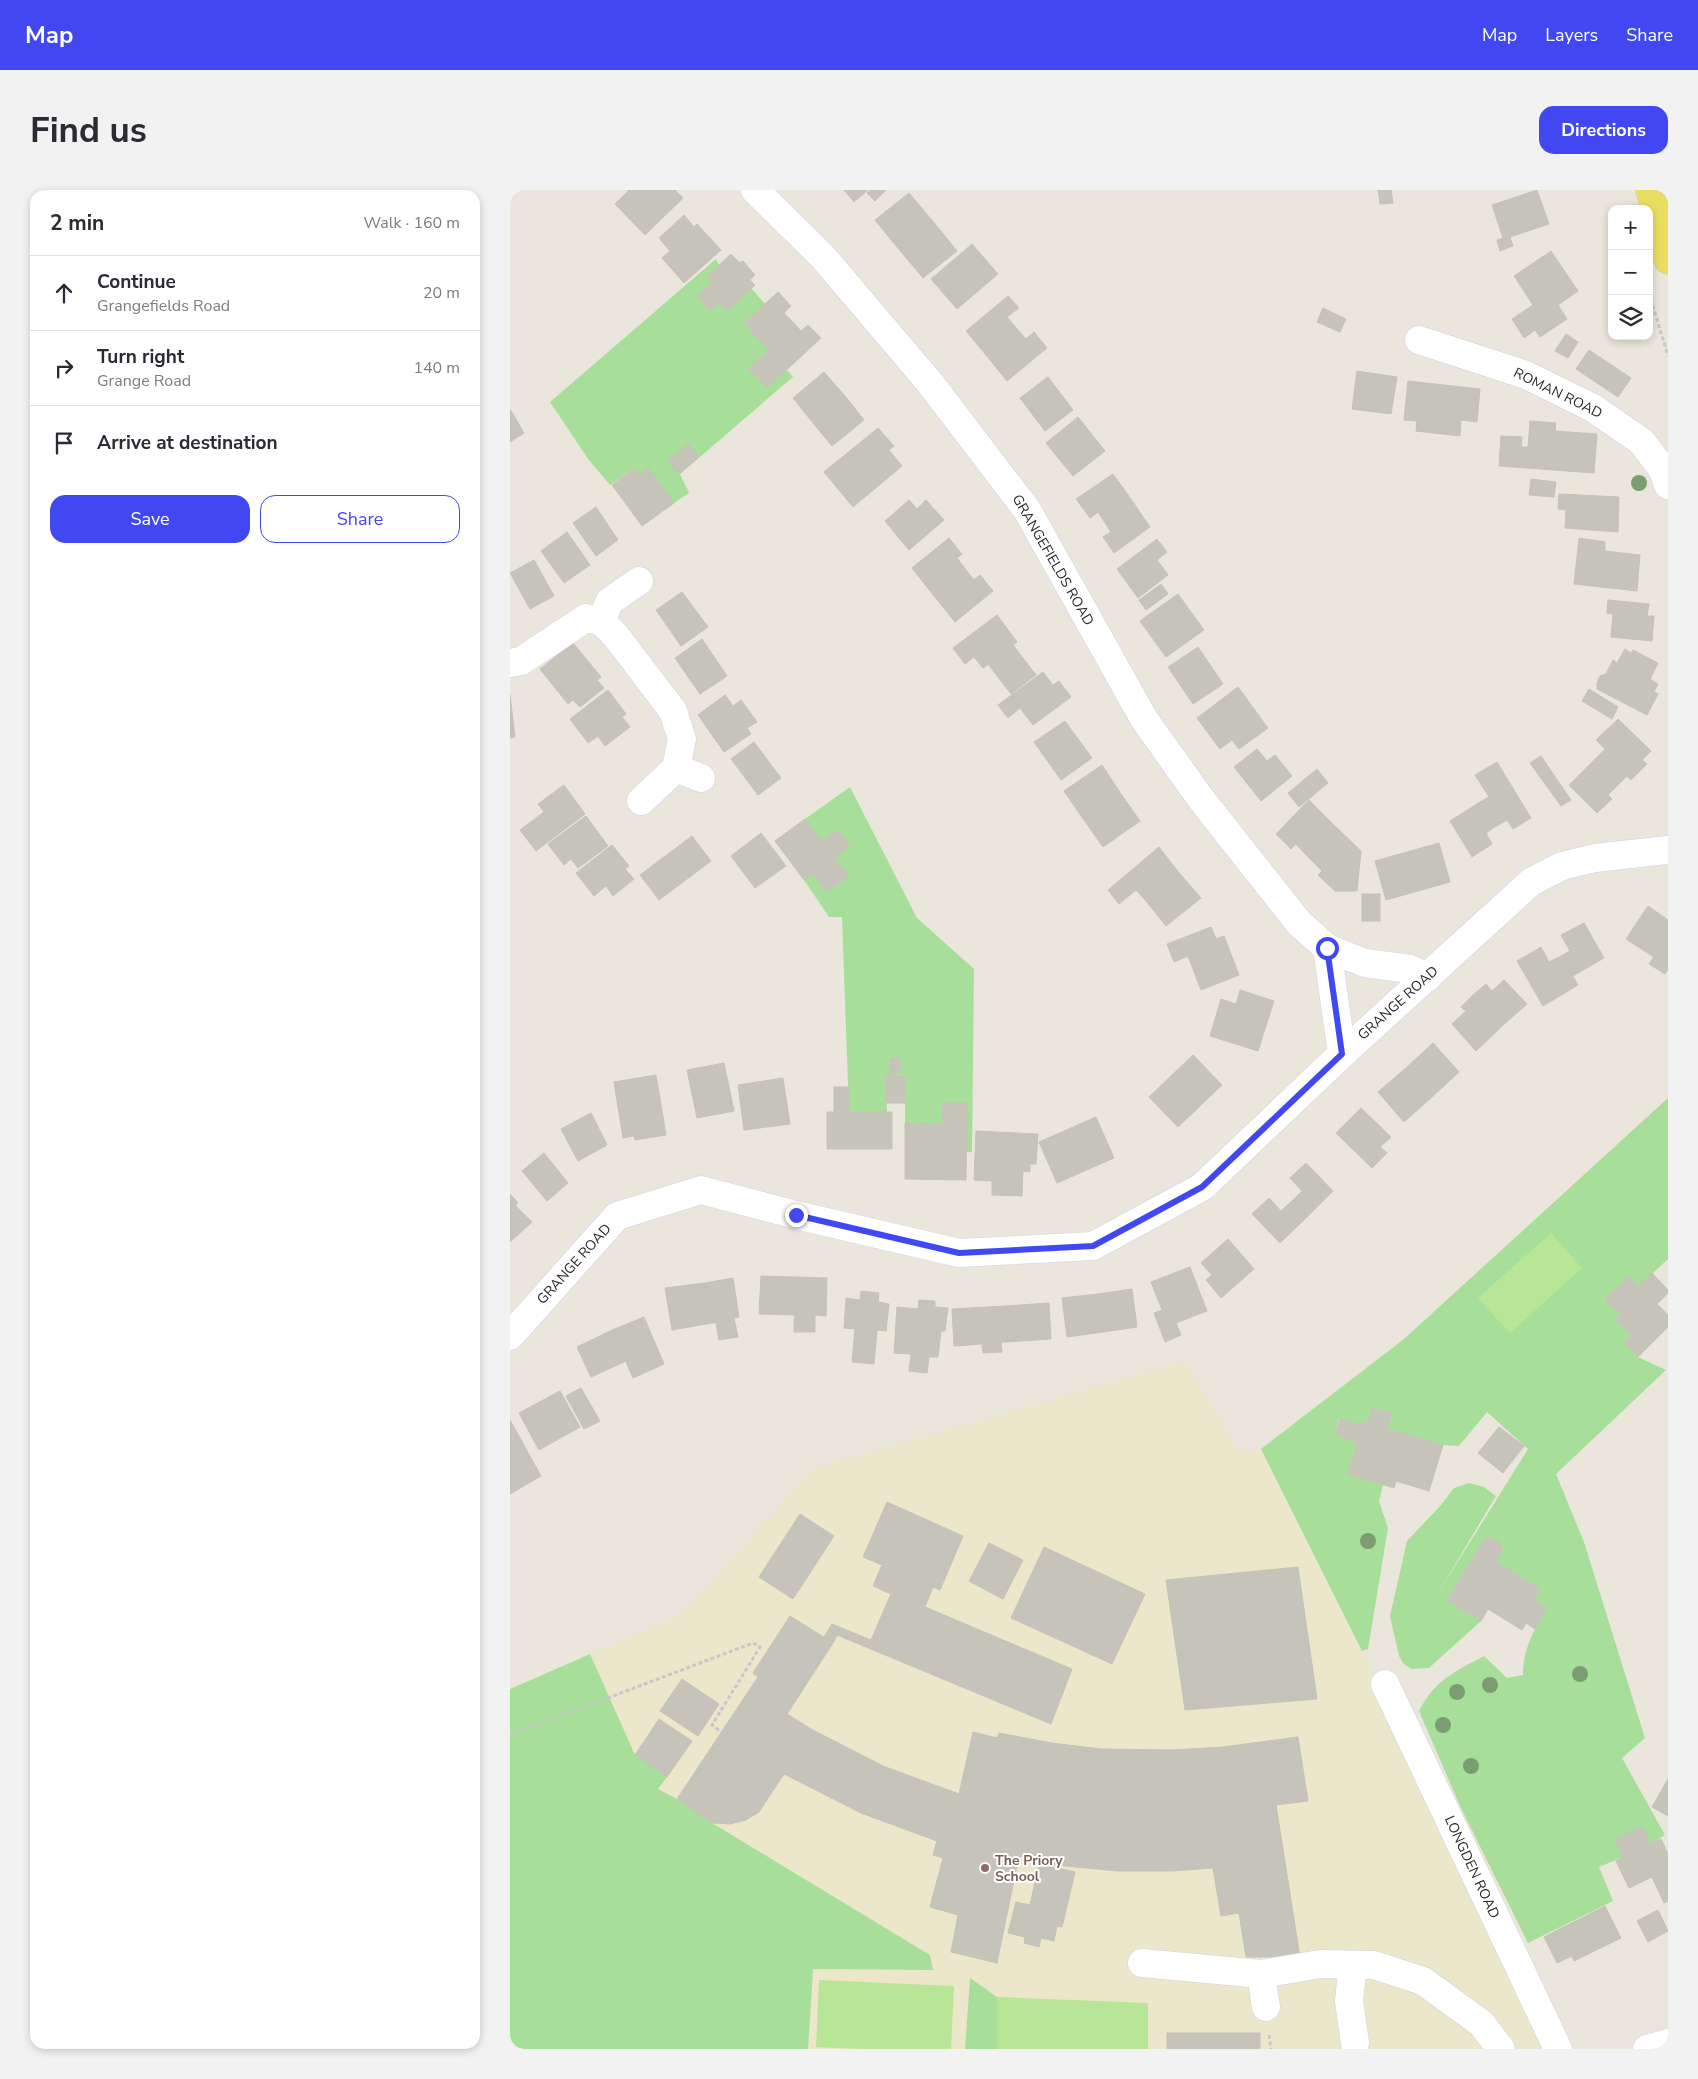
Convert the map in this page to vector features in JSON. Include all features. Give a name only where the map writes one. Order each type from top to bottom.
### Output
[{"type":"main road","points":[[1650,190],[1668,260]]},
{"type":"street","name":"GRANGEFIELDS ROAD","points":[[755,190],[823,257],[924,376],[1027,510],[1144,720],[1201,798],[1299,923],[1327,948],[1365,963],[1410,969],[1428,977]]},
{"type":"street","name":"ROMAN ROAD","points":[[1420,340],[1526,374],[1593,408],[1642,442],[1664,470],[1668,485]]},
{"type":"street","points":[[601,621],[610,601],[638,581]]},
{"type":"street","points":[[510,663],[521,661],[586,618],[601,621],[616,636],[673,711],[682,738],[688,774],[641,800]]},
{"type":"street","name":"GRANGE ROAD","points":[[510,1336],[617,1216],[701,1190],[796,1215],[959,1253],[1093,1246],[1202,1187],[1342,1054],[1531,882],[1562,866],[1594,858],[1668,850]]},
{"type":"street","points":[[1327,948],[1342,1054]]},
{"type":"street","name":"LONGDEN ROAD","points":[[1385,1684],[1558,2049]]},
{"type":"street","points":[[1142,1963],[1261,1974],[1320,1964],[1374,1965],[1423,1981],[1482,2023],[1502,2049]]},
{"type":"street","points":[[1352,1965],[1349,2001],[1355,2043]]},
{"type":"street","points":[[1261,1974],[1266,2007]]},
{"type":"street","points":[[1647,2049],[1668,2043]]},
{"type":"path","points":[[1650,295],[1668,356]]},
{"type":"path","points":[[510,1735],[753,1643],[760,1647],[712,1725],[721,1732]]},
{"type":"shaded area","name":"The Priory School","points":[[1185,1362],[1239,1453],[1261,1449],[1362,1651],[1540,2047],[1535,2049],[510,2049],[510,1689],[682,1615],[813,1469]]},
{"type":"green space","points":[[716,259],[719,265],[706,277],[712,283],[698,296],[710,310],[719,303],[751,288],[765,304],[744,323],[769,349],[748,368],[767,388],[787,370],[793,377],[680,474],[689,493],[674,503],[648,469],[640,475],[635,468],[610,485],[588,459],[550,402]]},
{"type":"green space","points":[[850,787],[917,918],[974,969],[972,1152],[966,1152],[966,1103],[943,1103],[942,1124],[905,1123],[905,1077],[886,1077],[887,1113],[849,1112],[842,917],[829,917],[804,880],[813,874],[827,892],[848,876],[835,858],[850,846],[838,830],[822,841],[805,819]]},
{"type":"green space","points":[[1668,1098],[1668,1259],[1639,1286],[1605,1299],[1621,1315],[1615,1320],[1631,1336],[1624,1343],[1638,1357],[1666,1370],[1556,1474],[1584,1542],[1645,1738],[1622,1758],[1665,1835],[1651,1844],[1642,1827],[1615,1840],[1623,1857],[1599,1867],[1613,1901],[1528,1943],[1460,1806],[1419,1711],[1425,1700],[1446,1678],[1484,1656],[1507,1678],[1523,1675],[1527,1648],[1547,1608],[1534,1599],[1540,1589],[1496,1562],[1502,1551],[1500,1543],[1492,1538],[1484,1539],[1447,1601],[1481,1621],[1429,1668],[1411,1669],[1403,1663],[1399,1656],[1390,1616],[1407,1541],[1441,1505],[1454,1488],[1469,1483],[1484,1487],[1496,1496],[1437,1595],[1528,1449],[1487,1412],[1459,1446],[1443,1445],[1387,1429],[1392,1413],[1373,1408],[1368,1423],[1363,1421],[1362,1425],[1339,1419],[1335,1435],[1357,1442],[1348,1474],[1383,1485],[1379,1501],[1388,1528],[1368,1649],[1362,1651],[1261,1449],[1404,1339]]},
{"type":"green space","points":[[1551,1233],[1582,1268],[1510,1333],[1478,1298]]},
{"type":"green space","points":[[590,1654],[635,1755],[667,1777],[658,1789],[930,1955],[933,1970],[813,1969],[808,2049],[510,2049],[510,1689]]},
{"type":"green space","points":[[970,1978],[997,1997],[997,2049],[965,2049]]},
{"type":"green space","points":[[819,1980],[954,1986],[951,2049],[816,2047]]},
{"type":"green space","points":[[997,1997],[1148,2003],[1148,2049],[997,2049]]},
{"type":"building","points":[[629,190],[675,190],[683,198],[645,235],[615,204]]},
{"type":"building","points":[[844,190],[868,190],[854,202]]},
{"type":"building","points":[[871,190],[886,190],[875,201],[867,193]]},
{"type":"building","points":[[1378,190],[1391,190],[1393,203],[1380,204]]},
{"type":"building","points":[[1537,190],[1549,224],[1510,237],[1513,246],[1500,251],[1497,240],[1503,238],[1492,205]]},
{"type":"building","points":[[909,193],[931,219],[897,247],[875,220]]},
{"type":"building","points":[[684,215],[694,227],[697,224],[721,250],[684,283],[662,258],[670,251],[659,238]]},
{"type":"building","points":[[931,219],[957,251],[923,278],[897,247]]},
{"type":"building","points":[[972,244],[998,274],[957,309],[931,279]]},
{"type":"building","points":[[1551,251],[1578,291],[1558,305],[1567,319],[1540,337],[1535,330],[1524,338],[1512,319],[1533,305],[1514,276]]},
{"type":"building","points":[[731,254],[740,263],[743,261],[755,275],[750,280],[755,285],[727,311],[719,303],[710,310],[697,296],[712,283],[706,277]]},
{"type":"building","points":[[778,292],[791,306],[784,313],[793,322],[766,347],[744,323]]},
{"type":"building","points":[[1008,296],[1019,308],[1007,317],[1017,329],[986,355],[966,331]]},
{"type":"building","points":[[1323,308],[1346,319],[1340,332],[1317,322]]},
{"type":"building","points":[[793,322],[801,331],[808,325],[821,338],[767,388],[748,368],[769,349],[766,347]]},
{"type":"building","points":[[1017,329],[1026,339],[1034,332],[1047,348],[1007,381],[986,355]]},
{"type":"building","points":[[1566,334],[1578,342],[1568,358],[1555,351]]},
{"type":"building","points":[[1589,350],[1631,378],[1618,397],[1576,369]]},
{"type":"building","points":[[1357,371],[1397,377],[1391,414],[1352,409]]},
{"type":"building","points":[[824,372],[845,396],[813,423],[793,398]]},
{"type":"building","points":[[1048,377],[1073,410],[1045,431],[1020,398]]},
{"type":"building","points":[[1408,381],[1480,389],[1477,422],[1461,420],[1460,436],[1416,431],[1417,421],[1404,420]]},
{"type":"building","points":[[845,396],[864,420],[832,446],[813,423]]},
{"type":"building","points":[[510,409],[524,433],[510,442]]},
{"type":"building","points":[[1078,417],[1105,451],[1073,476],[1046,443]]},
{"type":"building","points":[[1530,421],[1556,423],[1555,431],[1597,434],[1594,473],[1499,466],[1501,436],[1522,437],[1521,447],[1528,447]]},
{"type":"building","points":[[878,428],[894,446],[889,450],[902,466],[853,507],[824,472]]},
{"type":"building","points":[[688,444],[699,457],[679,474],[668,461]]},
{"type":"building","points":[[635,468],[640,475],[648,468],[674,503],[642,526],[612,485]]},
{"type":"building","points":[[1113,474],[1133,502],[1104,521],[1098,512],[1090,518],[1076,499]]},
{"type":"building","points":[[1531,479],[1556,482],[1554,497],[1529,495]]},
{"type":"building","points":[[1559,494],[1619,497],[1618,532],[1565,528],[1566,510],[1558,509]]},
{"type":"building","points":[[909,500],[917,509],[926,500],[944,520],[909,550],[885,521]]},
{"type":"building","points":[[1133,502],[1150,527],[1114,553],[1103,537],[1111,532],[1104,521]]},
{"type":"building","points":[[596,507],[618,540],[596,556],[573,523]]},
{"type":"building","points":[[567,532],[590,565],[564,583],[541,551]]},
{"type":"building","points":[[949,538],[962,554],[957,558],[966,570],[934,596],[912,568]]},
{"type":"building","points":[[1579,538],[1605,542],[1605,551],[1640,555],[1637,591],[1574,584]]},
{"type":"building","points":[[1157,539],[1167,552],[1157,560],[1168,575],[1138,598],[1117,569]]},
{"type":"building","points":[[534,560],[554,596],[530,609],[510,573]]},
{"type":"building","points":[[966,570],[974,580],[980,575],[993,591],[955,622],[934,596]]},
{"type":"building","points":[[1161,584],[1168,594],[1146,610],[1139,600]]},
{"type":"building","points":[[682,592],[708,627],[681,646],[656,610]]},
{"type":"building","points":[[1178,594],[1204,630],[1166,657],[1140,621]]},
{"type":"building","points":[[1608,600],[1649,604],[1647,616],[1654,616],[1652,641],[1611,637],[1613,614],[1607,613]]},
{"type":"building","points":[[997,615],[1017,642],[983,668],[974,657],[965,664],[953,648]]},
{"type":"building","points":[[702,639],[727,676],[700,694],[675,658]]},
{"type":"building","points":[[573,643],[601,677],[597,680],[604,688],[580,707],[573,700],[568,704],[540,669]]},
{"type":"building","points":[[1013,645],[1036,675],[1011,694],[988,664]]},
{"type":"building","points":[[1198,647],[1223,684],[1193,704],[1168,667]]},
{"type":"building","points":[[1625,649],[1631,653],[1633,650],[1658,663],[1650,679],[1658,684],[1654,692],[1658,694],[1647,715],[1597,689],[1600,676],[1606,674],[1613,660],[1617,663]]},
{"type":"building","points":[[1043,672],[1053,685],[1059,681],[1071,697],[1033,725],[1020,708],[1008,718],[998,705]]},
{"type":"building","points":[[1238,687],[1268,728],[1239,749],[1232,740],[1220,749],[1197,718]]},
{"type":"building","points":[[1589,689],[1618,707],[1612,719],[1582,701]]},
{"type":"building","points":[[608,690],[626,714],[622,717],[630,727],[605,746],[598,736],[588,743],[570,719]]},
{"type":"building","points":[[510,695],[515,737],[510,738]]},
{"type":"building","points":[[725,695],[733,706],[741,700],[757,722],[747,728],[751,734],[724,752],[698,715]]},
{"type":"building","points":[[1618,719],[1651,751],[1642,760],[1647,764],[1631,780],[1627,776],[1608,795],[1612,799],[1597,813],[1569,785],[1605,749],[1596,740]]},
{"type":"building","points":[[1065,721],[1092,758],[1061,780],[1034,742]]},
{"type":"building","points":[[754,742],[781,778],[758,795],[731,759]]},
{"type":"building","points":[[1257,749],[1267,761],[1275,755],[1292,776],[1261,801],[1234,767]]},
{"type":"building","points":[[1541,756],[1571,800],[1561,806],[1530,763]]},
{"type":"building","points":[[1497,762],[1531,818],[1513,829],[1507,820],[1495,827],[1480,802],[1489,797],[1475,775]]},
{"type":"building","points":[[1102,765],[1121,794],[1084,820],[1064,791]]},
{"type":"building","points":[[1317,769],[1328,783],[1299,807],[1288,793]]},
{"type":"building","points":[[564,785],[585,814],[536,851],[520,830],[544,812],[538,804]]},
{"type":"building","points":[[1121,794],[1140,821],[1103,847],[1084,820]]},
{"type":"building","points":[[1309,800],[1337,828],[1308,857],[1296,844],[1291,849],[1276,834]]},
{"type":"building","points":[[1480,802],[1495,827],[1486,833],[1492,844],[1472,857],[1450,821]]},
{"type":"building","points":[[586,816],[608,846],[578,868],[571,859],[564,865],[548,844]]},
{"type":"building","points":[[805,819],[822,841],[838,830],[850,846],[835,858],[849,876],[827,892],[813,874],[804,880],[775,841]]},
{"type":"building","points":[[1337,828],[1361,851],[1357,891],[1335,891],[1318,875],[1322,871],[1308,857]]},
{"type":"building","points":[[761,833],[786,866],[755,888],[731,856]]},
{"type":"building","points":[[692,836],[711,861],[659,900],[640,875]]},
{"type":"building","points":[[1439,843],[1450,882],[1418,891],[1407,852]]},
{"type":"building","points":[[612,845],[629,866],[625,869],[634,879],[613,896],[606,886],[594,896],[576,873]]},
{"type":"building","points":[[1159,847],[1180,874],[1146,901],[1136,890],[1119,904],[1108,890]]},
{"type":"building","points":[[1407,852],[1418,891],[1386,900],[1375,861]]},
{"type":"building","points":[[1180,874],[1201,898],[1166,926],[1146,901]]},
{"type":"building","points":[[1362,894],[1380,894],[1380,921],[1362,921]]},
{"type":"building","points":[[1648,906],[1668,920],[1668,936],[1654,957],[1626,939]]},
{"type":"building","points":[[1584,923],[1604,958],[1573,976],[1561,956],[1570,951],[1561,935]]},
{"type":"building","points":[[1211,927],[1216,939],[1224,936],[1239,975],[1201,990],[1188,956],[1174,962],[1167,944]]},
{"type":"building","points":[[1668,936],[1668,969],[1665,974],[1649,964]]},
{"type":"building","points":[[1541,947],[1549,962],[1561,956],[1578,985],[1543,1006],[1517,961]]},
{"type":"building","points":[[1504,980],[1527,1004],[1502,1026],[1473,995],[1486,984],[1492,991]]},
{"type":"building","points":[[1240,990],[1274,1001],[1258,1051],[1210,1036],[1221,999],[1236,1004]]},
{"type":"building","points":[[1473,995],[1502,1026],[1476,1051],[1452,1024],[1466,1011],[1461,1007]]},
{"type":"building","points":[[1433,1043],[1459,1072],[1433,1096],[1407,1067]]},
{"type":"building","points":[[1193,1055],[1222,1085],[1178,1127],[1149,1097]]},
{"type":"building","points":[[900,1058],[900,1074],[890,1074],[890,1059]]},
{"type":"building","points":[[724,1063],[734,1111],[697,1118],[687,1070]]},
{"type":"building","points":[[1407,1067],[1433,1096],[1404,1122],[1378,1092]]},
{"type":"building","points":[[656,1075],[666,1135],[635,1140],[634,1136],[623,1138],[614,1082]]},
{"type":"building","points":[[886,1076],[905,1077],[905,1103],[886,1103]]},
{"type":"building","points":[[783,1078],[790,1124],[744,1130],[738,1085]]},
{"type":"building","points":[[834,1087],[849,1087],[849,1112],[892,1112],[892,1149],[827,1149],[827,1112],[834,1112]]},
{"type":"building","points":[[943,1103],[967,1103],[966,1180],[905,1179],[905,1123],[942,1124]]},
{"type":"building","points":[[1361,1108],[1391,1137],[1380,1147],[1387,1153],[1372,1168],[1336,1133]]},
{"type":"building","points":[[591,1113],[607,1145],[578,1161],[561,1129]]},
{"type":"building","points":[[1096,1117],[1114,1158],[1057,1183],[1039,1142]]},
{"type":"building","points":[[976,1131],[1038,1134],[1036,1164],[1030,1164],[1030,1172],[1023,1171],[1022,1196],[992,1195],[992,1181],[974,1180]]},
{"type":"building","points":[[544,1153],[568,1183],[547,1201],[522,1171]]},
{"type":"building","points":[[1306,1163],[1333,1191],[1307,1217],[1292,1201],[1302,1191],[1290,1178]]},
{"type":"building","points":[[510,1194],[518,1203],[515,1205],[532,1222],[510,1242]]},
{"type":"building","points":[[1269,1198],[1281,1211],[1292,1201],[1307,1217],[1280,1243],[1252,1214]]},
{"type":"building","points":[[1228,1239],[1254,1269],[1221,1298],[1206,1280],[1212,1275],[1201,1263]]},
{"type":"building","points":[[1190,1267],[1207,1311],[1176,1323],[1181,1335],[1165,1342],[1154,1313],[1162,1310],[1151,1282]]},
{"type":"building","points":[[1652,1273],[1668,1290],[1668,1293],[1657,1304],[1668,1315],[1668,1327],[1638,1357],[1624,1343],[1631,1336],[1615,1320],[1621,1315],[1605,1299],[1629,1276],[1639,1286]]},
{"type":"building","points":[[761,1276],[795,1277],[794,1315],[759,1314]]},
{"type":"building","points":[[795,1277],[827,1278],[826,1316],[815,1315],[815,1332],[794,1332]]},
{"type":"building","points":[[733,1278],[739,1317],[734,1318],[738,1337],[719,1340],[716,1323],[712,1323],[705,1283]]},
{"type":"building","points":[[705,1283],[712,1323],[672,1330],[665,1288]]},
{"type":"building","points":[[1132,1289],[1137,1327],[1103,1332],[1098,1294]]},
{"type":"building","points":[[861,1291],[879,1293],[878,1302],[889,1304],[886,1331],[877,1330],[874,1364],[852,1362],[855,1329],[844,1328],[846,1298],[860,1300]]},
{"type":"building","points":[[1098,1294],[1103,1332],[1067,1337],[1062,1298]]},
{"type":"building","points":[[919,1300],[935,1301],[935,1307],[948,1308],[945,1331],[941,1331],[938,1357],[929,1357],[927,1373],[909,1371],[911,1354],[894,1353],[897,1307],[918,1309]]},
{"type":"building","points":[[1049,1303],[1051,1339],[1007,1342],[1005,1306]]},
{"type":"building","points":[[1005,1306],[1007,1342],[1001,1342],[1002,1352],[983,1353],[982,1344],[954,1346],[952,1309]]},
{"type":"building","points":[[644,1317],[664,1364],[633,1378],[612,1330]]},
{"type":"building","points":[[612,1330],[626,1361],[591,1377],[577,1347]]},
{"type":"building","points":[[581,1388],[600,1421],[584,1429],[566,1396]]},
{"type":"building","points":[[560,1391],[580,1427],[539,1450],[519,1413]]},
{"type":"building","points":[[1372,1408],[1392,1413],[1387,1429],[1443,1445],[1429,1491],[1396,1481],[1394,1488],[1348,1474],[1357,1442],[1335,1435],[1340,1419],[1362,1425],[1363,1421],[1368,1423]]},
{"type":"building","points":[[510,1420],[541,1476],[510,1494]]},
{"type":"building","points":[[1499,1427],[1524,1446],[1503,1473],[1478,1453]]},
{"type":"building","points":[[887,1502],[963,1536],[940,1590],[933,1587],[925,1607],[1072,1669],[1051,1724],[837,1635],[833,1643],[824,1637],[832,1624],[871,1640],[891,1594],[873,1586],[882,1565],[863,1557]]},
{"type":"building","points":[[800,1514],[834,1536],[793,1599],[759,1577]]},
{"type":"building","points":[[1492,1538],[1500,1543],[1502,1551],[1496,1562],[1540,1589],[1534,1599],[1547,1608],[1535,1629],[1526,1623],[1522,1630],[1488,1609],[1481,1621],[1447,1601],[1484,1539]]},
{"type":"building","points":[[989,1543],[1023,1560],[1003,1599],[969,1581]]},
{"type":"building","points":[[1044,1547],[1145,1594],[1112,1664],[1011,1618]]},
{"type":"building","points":[[1298,1567],[1317,1699],[1185,1710],[1166,1580]]},
{"type":"building","points":[[790,1616],[833,1643],[787,1714],[811,1729],[883,1766],[959,1794],[973,1732],[997,1738],[999,1733],[1052,1743],[1101,1749],[1172,1750],[1223,1747],[1298,1737],[1308,1801],[1276,1805],[1300,1957],[1246,1957],[1239,1913],[1221,1916],[1213,1868],[1172,1871],[1117,1871],[1056,1865],[1019,1856],[997,1963],[951,1952],[958,1915],[930,1907],[943,1858],[933,1855],[937,1841],[861,1813],[784,1774],[759,1812],[746,1820],[730,1824],[712,1823],[677,1799],[758,1677],[753,1673]]},
{"type":"building","points":[[682,1679],[719,1704],[698,1736],[660,1711]]},
{"type":"building","points":[[659,1719],[692,1741],[667,1777],[635,1755]]},
{"type":"building","points":[[1668,1779],[1668,1816],[1652,1807]]},
{"type":"building","points":[[1642,1827],[1651,1844],[1661,1839],[1668,1854],[1668,1901],[1664,1903],[1652,1877],[1629,1888],[1616,1861],[1623,1857],[1615,1840]]},
{"type":"building","points":[[1039,1864],[1075,1872],[1062,1927],[1057,1926],[1054,1941],[1041,1938],[1039,1947],[1024,1943],[1025,1937],[1008,1933],[1016,1902],[1030,1905]]},
{"type":"building","points":[[1605,1906],[1621,1938],[1574,1961],[1572,1956],[1557,1963],[1544,1937]]},
{"type":"building","points":[[1658,1910],[1668,1931],[1648,1942],[1637,1921]]},
{"type":"building","points":[[1167,2033],[1260,2033],[1260,2049],[1167,2049]]},
{"type":"place","name":"The Priory School","points":[[985,1868]]},
{"type":"route","points":[[796,1215],[959,1253],[1093,1246],[1202,1187],[1342,1054],[1327,948]]}]
